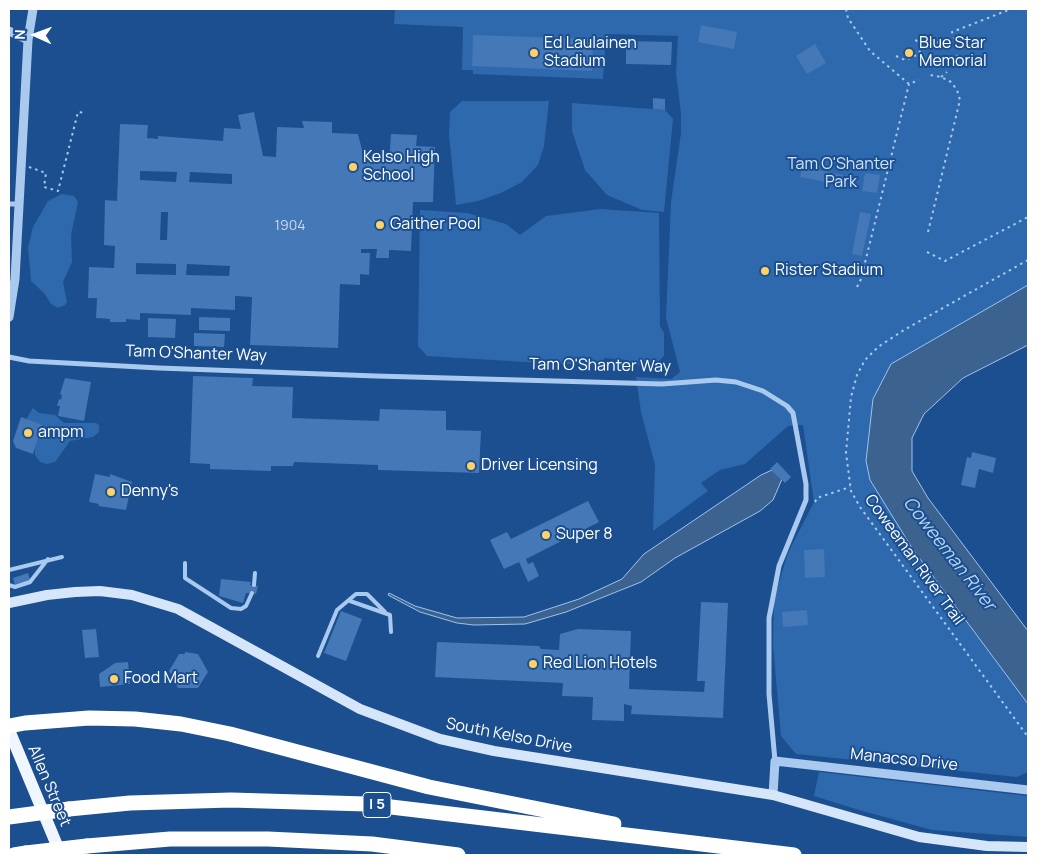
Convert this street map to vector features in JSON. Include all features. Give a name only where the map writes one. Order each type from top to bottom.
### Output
[{"type":"highway","points":[[9,728],[25,723],[89,718],[135,719],[187,725],[240,736],[410,783],[654,831],[683,841]]},
{"type":"highway","name":"I 5","points":[[9,817],[130,803],[223,800],[366,804],[794,855]]},
{"type":"highway","points":[[20,854],[170,839],[259,839],[372,844],[458,855]]},
{"type":"main road","name":"South Kelso Drive","points":[[9,603],[46,594],[75,592],[100,591],[137,596],[178,609],[360,709],[440,739],[494,751],[773,795],[919,837],[987,846],[1028,847]]},
{"type":"main road","name":"Allen Street","points":[[9,728],[61,855]]},
{"type":"street","points":[[9,317],[15,279],[28,40],[33,9]]},
{"type":"street","points":[[9,31],[28,40]]},
{"type":"street","points":[[9,204],[19,204]]},
{"type":"street","name":"Tam O'Shanter Way","points":[[9,356],[28,361],[376,376],[662,384],[716,380],[736,382],[763,391],[788,406],[793,413],[806,484],[806,500],[779,566],[769,618],[769,694],[775,761],[773,795]]},
{"type":"street","name":"Manacso Drive","points":[[775,761],[1028,790]]},
{"type":"lane","points":[[9,570],[62,557]]},
{"type":"lane","points":[[9,585],[15,587],[30,582],[48,559]]},
{"type":"lane","points":[[185,563],[185,578],[230,608],[241,609],[246,606],[252,594]]},
{"type":"lane","points":[[254,585],[255,573]]},
{"type":"lane","points":[[318,656],[337,610],[360,593],[368,594],[385,612]]},
{"type":"lane","points":[[350,600],[390,615],[391,632]]},
{"type":"path","points":[[846,9],[848,18],[866,46],[909,84]]},
{"type":"path","points":[[937,42],[944,44],[955,40],[952,32],[1011,9]]},
{"type":"path","points":[[896,56],[904,60],[919,54],[921,47],[915,39]]},
{"type":"path","points":[[957,63],[956,57],[962,53]]},
{"type":"path","points":[[941,77],[947,72]]},
{"type":"path","points":[[928,232],[959,108],[957,90],[950,82],[941,77],[930,75]]},
{"type":"path","points":[[909,84],[919,80]]},
{"type":"path","points":[[857,287],[863,270],[909,84]]},
{"type":"path","points":[[29,161],[29,167],[46,173],[44,187],[58,191],[78,112],[86,113]]},
{"type":"path","points":[[927,252],[945,261],[1028,217]]},
{"type":"path","name":"Coweeman River Trail","points":[[1028,260],[878,346],[865,360],[857,375],[850,406],[846,453],[850,487],[874,528],[1028,737]]},
{"type":"path","points":[[815,502],[817,498],[850,487]]},
{"type":"green space","name":"Tam O'Shanter Park","points":[[395,9],[1028,9],[1028,285],[891,364],[870,480],[912,548],[1028,704],[1028,772],[1017,777],[796,754],[781,736],[773,645],[774,599],[788,553],[814,502],[803,425],[788,426],[745,464],[720,470],[701,483],[708,491],[653,531],[655,465],[641,412],[636,377],[671,379],[680,372],[666,318],[671,202],[681,133],[681,113],[676,73],[678,36],[606,34],[603,79],[473,74],[473,70],[462,70],[463,27],[394,24]]},
{"type":"green space","points":[[462,101],[549,101],[544,146],[538,165],[522,182],[501,193],[478,201],[456,205],[449,135],[450,112]]},
{"type":"green space","points":[[572,103],[665,110],[673,119],[664,212],[642,210],[607,195],[585,170],[572,131]]},
{"type":"green space","points":[[62,194],[74,196],[78,202],[71,235],[72,262],[63,282],[67,302],[58,308],[51,304],[45,294],[31,281],[28,247],[33,227],[48,201]]},
{"type":"green space","points":[[601,209],[659,213],[660,326],[664,333],[664,356],[652,367],[635,365],[627,360],[604,358],[603,364],[559,364],[427,356],[418,346],[420,210],[467,213],[506,224],[520,235],[546,216]]},
{"type":"green space","points":[[33,408],[39,413],[55,415],[64,423],[96,423],[99,425],[99,432],[93,437],[70,441],[55,462],[47,464],[40,462],[35,455],[35,447],[26,419]]},
{"type":"green space","points":[[819,772],[1028,796],[1028,837],[932,830],[859,810],[814,796]]},
{"type":"water","name":"Coweeman River","points":[[1028,285],[1028,345],[963,378],[924,414],[912,438],[912,471],[928,498],[1028,631],[1028,704],[912,548],[870,480],[866,461],[873,399],[891,364]]},
{"type":"water","points":[[772,470],[782,479],[773,500],[760,511],[675,558],[641,582],[566,612],[525,624],[474,625],[457,623],[420,612],[388,595],[389,593],[415,606],[457,618],[524,617],[579,599],[622,579],[644,554],[761,475]]},
{"type":"building","points":[[701,25],[737,32],[734,49],[698,42]]},
{"type":"building","points":[[473,35],[593,39],[592,71],[472,66]]},
{"type":"building","points":[[626,41],[672,42],[671,65],[626,64]]},
{"type":"building","points":[[815,44],[826,63],[807,74],[796,56]]},
{"type":"building","points":[[653,98],[665,99],[665,110],[653,109]]},
{"type":"building","points":[[254,112],[263,156],[276,157],[277,127],[304,128],[302,121],[332,122],[332,133],[358,134],[365,162],[389,163],[391,134],[417,135],[416,146],[435,147],[433,202],[413,202],[411,251],[389,250],[389,258],[376,258],[377,249],[361,249],[361,253],[370,253],[369,275],[360,274],[360,285],[340,284],[338,348],[250,345],[252,297],[235,296],[235,310],[191,308],[191,315],[140,313],[140,320],[126,319],[126,322],[110,322],[110,319],[96,318],[97,298],[88,298],[89,267],[114,268],[115,246],[104,245],[105,200],[117,201],[120,124],[148,125],[147,138],[158,139],[158,136],[223,141],[224,128],[241,129],[238,115]],"holes":[[[140,171],[177,172],[176,182],[140,180]],[[190,172],[232,174],[232,184],[189,182]],[[161,212],[168,212],[167,240],[160,240]],[[136,263],[176,264],[176,275],[136,274]],[[187,264],[230,266],[229,276],[186,275]]]},
{"type":"building","points":[[802,167],[843,175],[841,185],[800,177]]},
{"type":"building","points":[[865,173],[880,175],[877,193],[862,191]]},
{"type":"building","points":[[860,212],[871,214],[862,256],[852,254]]},
{"type":"building","points":[[199,317],[230,318],[230,331],[199,330]]},
{"type":"building","points":[[148,318],[176,319],[175,338],[148,337]]},
{"type":"building","points":[[194,333],[225,334],[224,347],[194,346]]},
{"type":"building","points":[[193,376],[253,378],[252,386],[293,387],[292,418],[379,421],[380,409],[446,411],[446,430],[481,431],[479,473],[378,470],[378,465],[294,462],[293,466],[271,466],[271,471],[210,469],[210,464],[190,463]]},
{"type":"building","points":[[65,378],[91,382],[84,421],[58,416],[60,406],[57,406],[59,399],[61,400],[62,395],[60,394]]},
{"type":"building","name":"ampm","points":[[21,417],[42,425],[33,454],[16,448],[13,441]]},
{"type":"building","points":[[972,452],[996,458],[993,473],[979,469],[975,488],[961,485],[967,457],[971,458]]},
{"type":"building","points":[[777,462],[791,477],[785,483],[770,469]]},
{"type":"building","name":"Denny's","points":[[95,474],[110,477],[110,474],[132,482],[126,510],[98,506],[99,504],[89,502]]},
{"type":"building","name":"Super 8","points":[[588,501],[599,522],[526,559],[528,564],[533,562],[539,576],[528,582],[519,562],[504,569],[490,540],[507,532],[511,539]]},
{"type":"building","points":[[824,549],[825,577],[805,578],[804,550]]},
{"type":"building","points":[[28,573],[30,580],[15,585],[13,578]]},
{"type":"building","points":[[221,579],[251,582],[250,585],[258,586],[256,594],[246,593],[243,603],[219,596]]},
{"type":"building","name":"Red Lion Hotels","points":[[701,602],[728,603],[723,718],[631,714],[632,706],[624,704],[624,721],[592,720],[593,697],[562,696],[563,683],[435,677],[437,642],[539,646],[541,649],[559,650],[560,634],[578,629],[631,631],[629,689],[704,692],[705,681],[697,681]]},
{"type":"building","points":[[807,610],[808,625],[783,627],[782,612]]},
{"type":"building","points":[[341,611],[362,619],[346,661],[324,653]]},
{"type":"building","points":[[96,629],[99,657],[85,658],[82,630]]},
{"type":"building","points":[[185,652],[198,654],[208,672],[198,688],[178,688],[169,671],[179,654],[185,654]]},
{"type":"building","name":"Food Mart","points":[[128,662],[130,684],[100,687],[99,674],[115,663]]},
{"type":"place","name":"Ed Laulainen Stadium","points":[[534,53]]},
{"type":"place","name":"Blue Star Memorial","points":[[909,53]]},
{"type":"place","name":"Kelso High School","points":[[353,167]]},
{"type":"place","name":"Gaither Pool","points":[[380,225]]},
{"type":"place","name":"Rister Stadium","points":[[765,271]]},
{"type":"place","name":"ampm","points":[[28,433]]},
{"type":"place","name":"Driver Licensing","points":[[471,466]]},
{"type":"place","name":"Denny's","points":[[111,492]]},
{"type":"place","name":"Super 8","points":[[546,535]]},
{"type":"place","name":"Red Lion Hotels","points":[[533,664]]},
{"type":"place","name":"Food Mart","points":[[114,679]]}]
